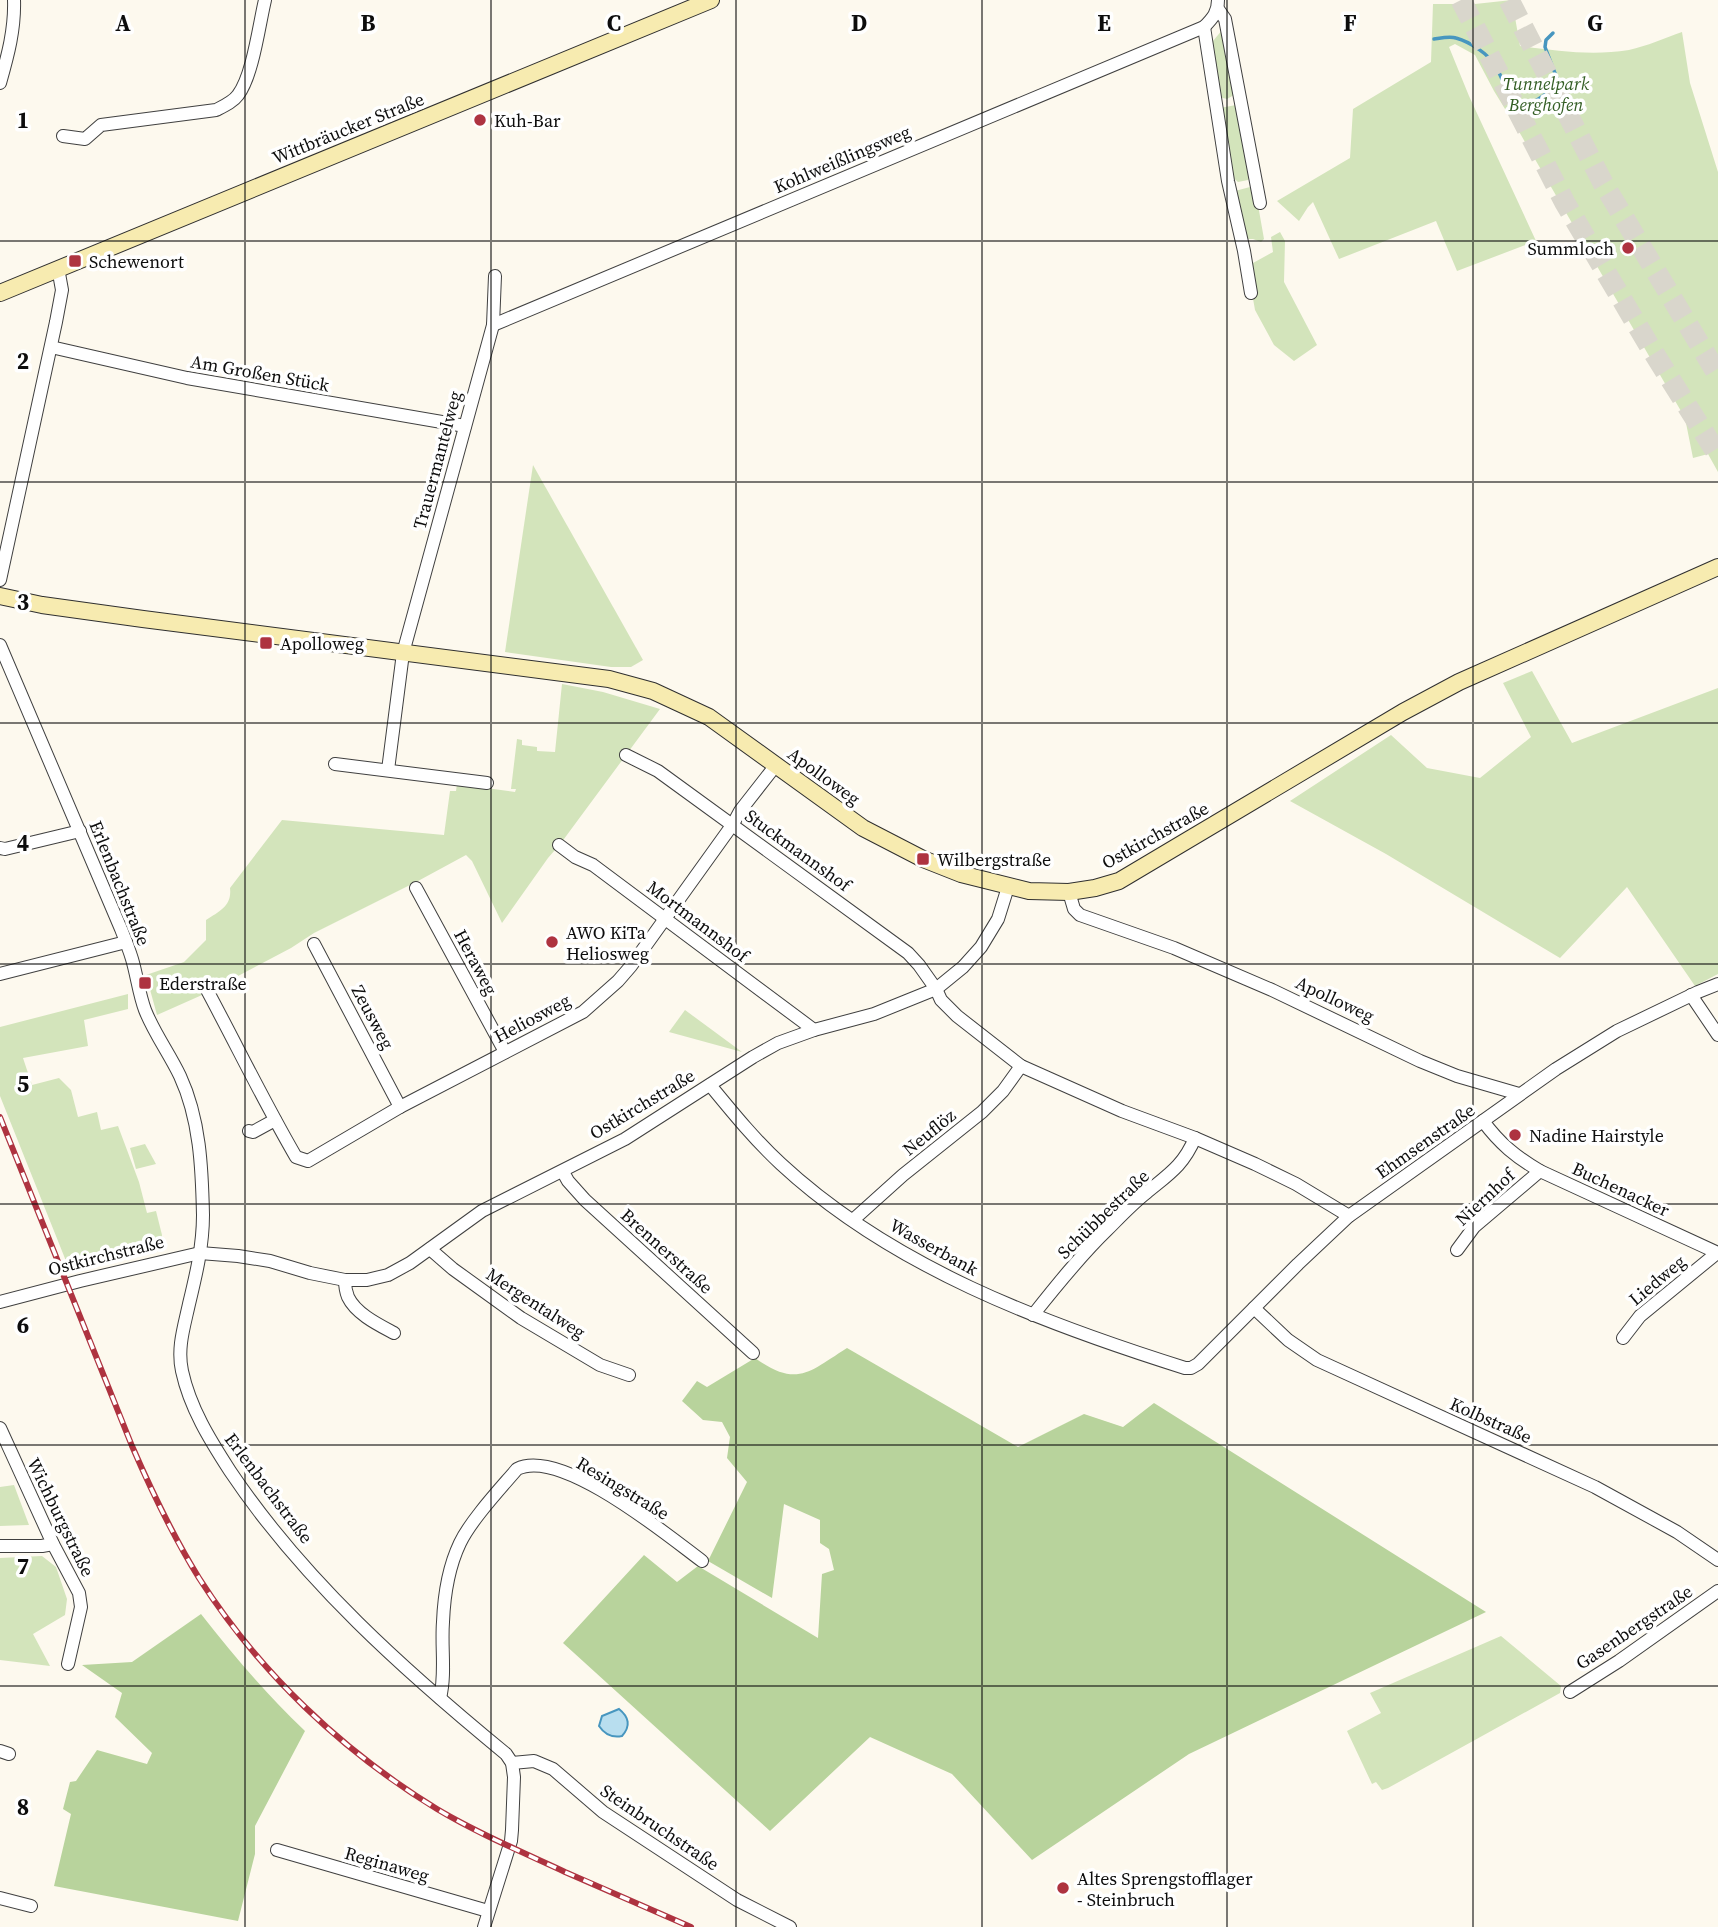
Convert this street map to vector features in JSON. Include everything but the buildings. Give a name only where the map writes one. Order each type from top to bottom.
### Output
[{"type":"street","points":[[0,83],[10,47],[14,0]]},
{"type":"street","points":[[63,136],[85,139],[101,125],[216,110],[230,103],[246,83],[265,0]]},
{"type":"street","name":"Wittbräucker Straße","points":[[0,293],[711,0]]},
{"type":"street","points":[[1218,4],[1212,19],[1204,27],[1216,102],[1242,182],[1260,203]]},
{"type":"street","points":[[1218,4],[1225,19],[1239,98],[1244,251],[1251,293]]},
{"type":"street","name":"Kohlweißlingsweg","points":[[493,325],[1204,27]]},
{"type":"street","points":[[1216,102],[1239,98]]},
{"type":"street","points":[[0,580],[62,290],[58,268]]},
{"type":"street","name":"Trauermantelweg","points":[[388,770],[403,653],[493,325],[495,276]]},
{"type":"street","name":"Am Großen Stück","points":[[51,347],[187,378],[464,426]]},
{"type":"street","name":"Ostkirchstraße","points":[[0,1302],[200,1253],[270,1261],[345,1280],[368,1280],[388,1275],[410,1264],[482,1211],[563,1172],[638,1131],[778,1043],[874,1014],[936,989],[963,967],[981,947],[998,919],[1008,887],[1029,891],[1069,892],[1119,881],[1403,712],[1456,684],[1718,567]]},
{"type":"street","name":"Apolloweg","points":[[0,596],[131,618],[609,679],[653,691],[709,717],[863,828],[904,850],[961,874],[1008,887]]},
{"type":"street","name":"Erlenbachstraße","points":[[0,645],[6,679],[80,831],[132,957],[145,1009],[180,1076],[195,1121],[200,1147],[203,1219],[200,1253],[180,1356],[185,1384],[201,1423],[236,1480],[285,1542],[359,1624],[506,1754],[512,1763]]},
{"type":"street","name":"Stuckmannshof","points":[[626,755],[658,771],[908,953],[936,989]]},
{"type":"street","points":[[335,764],[487,783]]},
{"type":"street","name":"Heliosweg","points":[[207,990],[296,1157],[308,1161],[400,1107],[583,1012],[618,981],[776,765]]},
{"type":"street","points":[[0,848],[80,831]]},
{"type":"street","name":"Mortmannshof","points":[[559,845],[575,857],[593,865],[814,1030]]},
{"type":"street","name":"Heraweg","points":[[416,888],[505,1052]]},
{"type":"street","name":"Apolloweg","points":[[1069,892],[1074,909],[1080,915],[1161,944],[1272,990],[1420,1061],[1457,1076],[1519,1094]]},
{"type":"street","points":[[0,975],[126,942]]},
{"type":"street","name":"Zeusweg","points":[[314,944],[400,1107]]},
{"type":"street","name":"Ehmsenstraße","points":[[1185,1368],[1198,1364],[1349,1216],[1519,1094],[1617,1031],[1718,984]]},
{"type":"street","points":[[936,989],[941,1000],[957,1016],[1021,1066],[1122,1111],[1255,1164],[1296,1184],[1349,1216]]},
{"type":"street","points":[[1691,995],[1718,1035]]},
{"type":"street","name":"Neuflöz","points":[[853,1220],[903,1175],[982,1112],[1003,1091],[1021,1066]]},
{"type":"street","name":"Wasserbank","points":[[710,1085],[783,1167],[853,1220],[935,1270],[1033,1315],[1101,1341],[1185,1368]]},
{"type":"street","points":[[249,1132],[275,1120]]},
{"type":"street","name":"Buchenacker","points":[[1483,1121],[1515,1156],[1540,1171],[1717,1253]]},
{"type":"street","name":"Schübbestraße","points":[[1033,1315],[1104,1232],[1181,1164],[1195,1138]]},
{"type":"street","name":"Niernhof","points":[[1457,1250],[1474,1227],[1540,1171]]},
{"type":"street","name":"Brennerstraße","points":[[563,1172],[584,1200],[753,1353]]},
{"type":"street","name":"Mergentalweg","points":[[430,1248],[453,1269],[520,1318],[600,1365],[629,1375]]},
{"type":"street","name":"Liedweg","points":[[1623,1338],[1640,1316],[1717,1253]]},
{"type":"street","points":[[345,1280],[348,1297],[355,1307],[394,1333]]},
{"type":"street","name":"Kolbstraße","points":[[1254,1308],[1288,1340],[1317,1360],[1602,1490],[1677,1532],[1718,1560]]},
{"type":"street","name":"Wichburgstraße","points":[[0,1428],[53,1544],[79,1593],[81,1608],[68,1664]]},
{"type":"street","name":"Resingstraße","points":[[440,1698],[443,1687],[443,1620],[456,1555],[467,1532],[517,1469],[533,1465],[548,1466],[569,1474],[631,1509],[702,1561]]},
{"type":"street","points":[[0,1546],[53,1544]]},
{"type":"street","name":"Gasenbergstraße","points":[[1570,1692],[1718,1591]]},
{"type":"street","name":"Steinbruchstraße","points":[[512,1763],[534,1761],[552,1769],[613,1819],[737,1900],[790,1927]]},
{"type":"street","points":[[484,1927],[511,1841],[514,1777],[512,1763]]},
{"type":"street","name":"Reginaweg","points":[[277,1850],[488,1911]]},
{"type":"street","points":[[0,1898],[31,1906]]},
{"type":"green space","name":"Tunnelpark Berghofen","points":[[1512,0],[1520,46],[1574,52],[1615,52],[1682,32],[1690,83],[1718,172],[1718,472],[1708,454],[1693,458],[1685,418],[1475,55],[1455,44],[1449,47],[1536,241],[1457,271],[1436,221],[1339,259],[1313,202],[1299,221],[1277,201],[1350,158],[1353,109],[1431,62],[1433,4],[1475,4]]},
{"type":"green space","points":[[1223,29],[1234,95],[1227,99],[1219,97],[1212,51],[1213,41]]},
{"type":"green space","points":[[1236,105],[1251,174],[1248,180],[1238,182],[1231,176],[1220,108]]},
{"type":"green space","points":[[1255,188],[1264,239],[1261,242],[1246,239],[1235,191]]},
{"type":"green space","points":[[1280,232],[1285,241],[1284,282],[1317,345],[1294,361],[1274,345],[1255,310],[1252,293],[1253,263],[1273,252],[1271,237]]},
{"type":"green space","points":[[533,465],[643,660],[631,667],[611,667],[505,652]]},
{"type":"green space","points":[[1532,671],[1572,743],[1718,688],[1718,974],[1695,986],[1627,887],[1560,958],[1386,854],[1290,801],[1391,735],[1427,768],[1480,778],[1531,737],[1503,683]]},
{"type":"green space","points":[[562,684],[603,692],[660,709],[502,923],[472,861],[466,855],[314,933],[202,995],[157,1015],[146,975],[184,962],[206,940],[206,920],[227,904],[230,888],[282,820],[444,835],[450,791],[456,791],[457,784],[515,792],[516,789],[511,789],[517,739],[522,740],[522,745],[537,747],[537,751],[555,752]]},
{"type":"green space","points":[[128,994],[128,1009],[84,1020],[88,1046],[23,1058],[32,1085],[59,1078],[71,1090],[78,1117],[97,1112],[101,1130],[118,1126],[139,1182],[147,1213],[156,1211],[162,1235],[160,1251],[68,1266],[0,1096],[0,1027]]},
{"type":"green space","points":[[685,1010],[742,1052],[669,1032]]},
{"type":"green space","points":[[145,1144],[156,1164],[136,1169],[130,1148]]},
{"type":"green space","points":[[847,1348],[1018,1447],[1084,1414],[1123,1427],[1154,1403],[1486,1612],[1189,1754],[1032,1860],[952,1774],[870,1737],[770,1831],[563,1643],[644,1555],[677,1582],[698,1566],[818,1638],[822,1574],[834,1570],[829,1549],[820,1543],[820,1520],[784,1504],[772,1598],[708,1561],[747,1482],[727,1458],[730,1437],[722,1422],[703,1420],[682,1401],[697,1381],[707,1387],[755,1358],[769,1367],[793,1374],[812,1370]]},
{"type":"green space","points":[[14,1485],[29,1525],[0,1526],[0,1487]]},
{"type":"green space","points":[[42,1556],[56,1567],[67,1599],[65,1615],[33,1634],[50,1666],[0,1660],[0,1558]]},
{"type":"green space","points":[[201,1614],[251,1674],[305,1731],[255,1826],[255,1854],[238,1921],[54,1886],[71,1814],[63,1809],[70,1782],[76,1781],[97,1750],[147,1764],[152,1753],[115,1717],[122,1693],[82,1665],[132,1662]]},
{"type":"green space","points":[[1501,1636],[1561,1686],[1560,1693],[1388,1788],[1382,1790],[1376,1782],[1372,1784],[1347,1731],[1381,1713],[1370,1693]]},
{"type":"water","points":[[619,1709],[627,1718],[627,1729],[622,1736],[606,1734],[599,1726],[602,1716]]},
{"type":"waterway","points":[[1534,102],[1552,90],[1558,81],[1545,47],[1546,40],[1553,33]]},
{"type":"waterway","points":[[1434,39],[1456,38],[1484,53],[1493,62],[1513,101],[1522,109]]},
{"type":"tunnel","points":[[1461,0],[1565,203],[1718,455]]},
{"type":"tunnel","points":[[1509,0],[1603,183],[1718,375]]},
{"type":"railway","points":[[0,1117],[147,1480],[199,1578],[248,1646],[305,1707],[336,1735],[368,1762],[437,1809],[516,1850],[691,1927]]},
{"type":"place","name":"Kuh-Bar","points":[[480,120]]},
{"type":"place","name":"Summloch","points":[[1628,248]]},
{"type":"place","name":"Schewenort","points":[[75,261]]},
{"type":"place","name":"Apolloweg","points":[[266,643]]},
{"type":"place","name":"Wilbergstraße","points":[[923,859]]},
{"type":"place","name":"AWO KiTa Heliosweg","points":[[552,942]]},
{"type":"place","name":"Ederstraße","points":[[145,983]]},
{"type":"place","name":"Nadine Hairstyle","points":[[1515,1135]]},
{"type":"place","name":"Altes Sprengstofflager - Steinbruch","points":[[1063,1888]]}]
